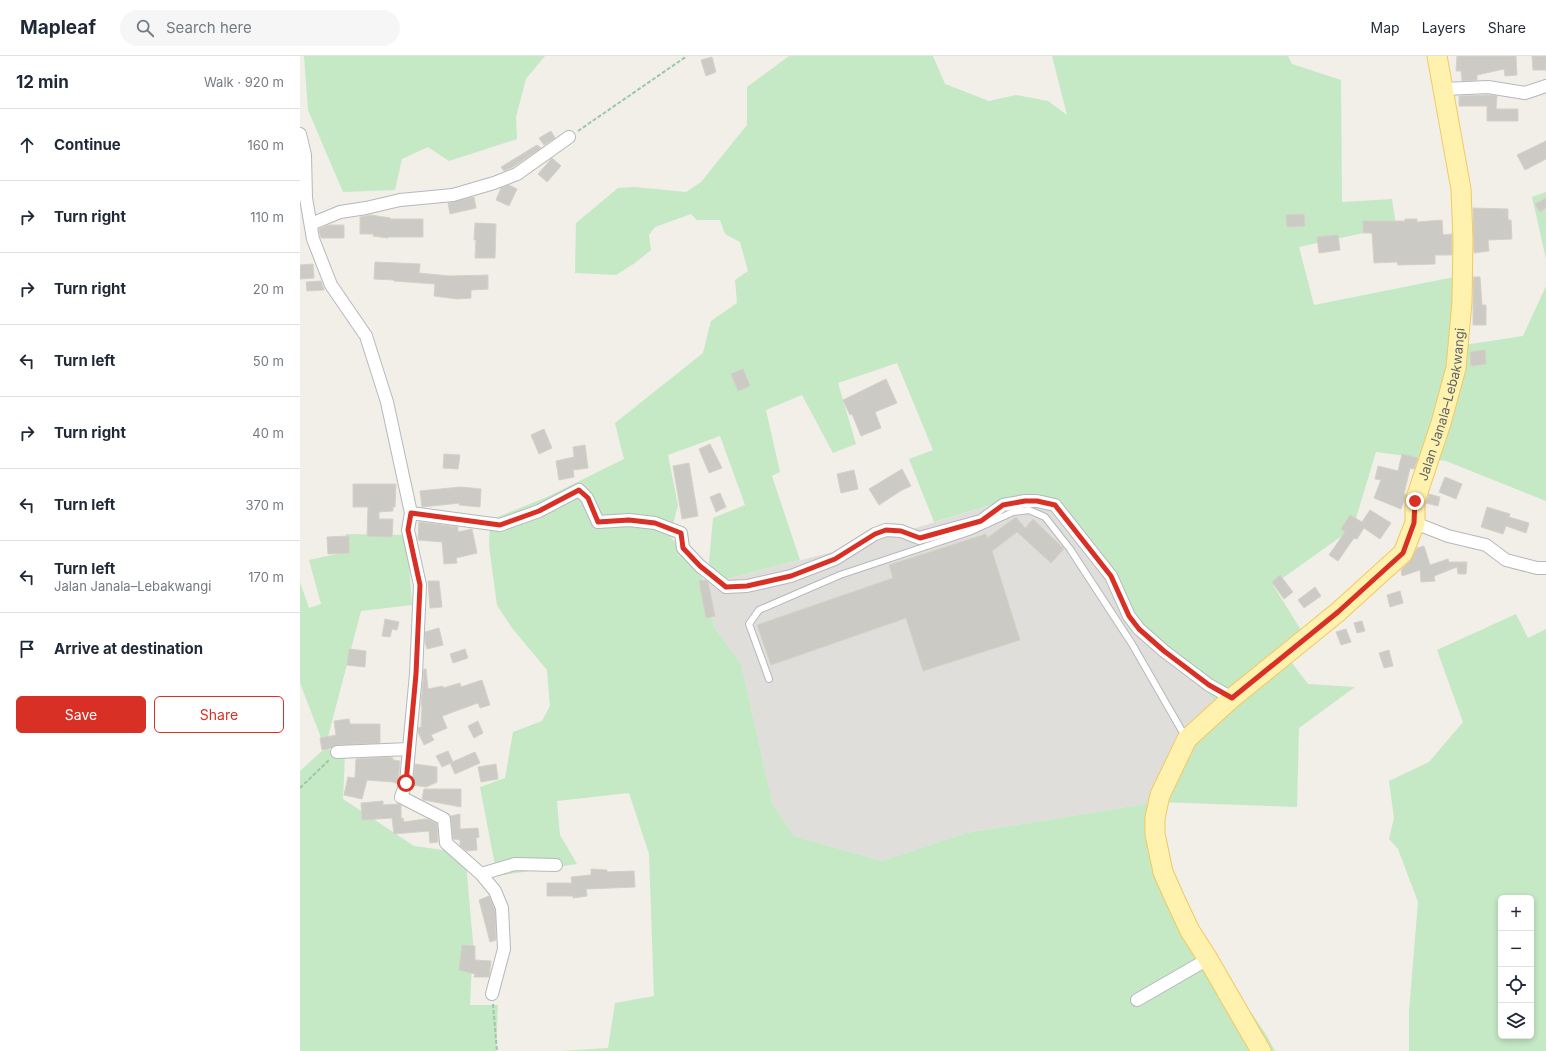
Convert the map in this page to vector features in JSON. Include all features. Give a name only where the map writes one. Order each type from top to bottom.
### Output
[{"type":"main road","name":"Jalan Janala–Lebakwangi","points":[[1261,1051],[1208,959],[1190,931],[1174,897],[1163,872],[1155,834],[1155,818],[1160,795],[1186,739],[1232,698],[1338,612],[1403,553],[1414,523],[1415,501],[1441,423],[1456,368],[1462,302],[1463,239],[1461,189],[1438,56]]},
{"type":"street","points":[[1444,89],[1488,87],[1525,93],[1546,86]]},
{"type":"street","points":[[300,134],[305,155],[306,198],[313,239],[331,285],[366,336],[387,402],[411,513],[408,530],[420,585],[416,674],[406,783],[401,797],[444,819],[446,843],[481,874],[495,891],[502,908],[504,949],[492,994]]},
{"type":"street","points":[[311,224],[340,212],[400,200],[453,195],[494,183],[518,174],[570,137]]},
{"type":"street","points":[[411,513],[500,525],[539,511],[579,490],[588,498],[598,522],[629,520],[655,523],[681,533],[683,548],[700,566],[726,587],[747,586],[791,576],[835,559],[875,534],[886,530],[901,531],[920,538],[981,521],[1003,505],[1025,501],[1037,501],[1055,505],[1111,576],[1129,616],[1139,629],[1169,656],[1209,685],[1232,698]]},
{"type":"street","points":[[1414,523],[1448,536],[1486,545],[1506,560],[1537,568],[1546,568]]},
{"type":"street","points":[[337,752],[409,749]]},
{"type":"street","points":[[481,874],[515,864],[556,865]]},
{"type":"street","points":[[1137,1000],[1208,959]]},
{"type":"lane","points":[[769,679],[749,624],[759,610],[840,574],[969,532],[1013,512],[1029,510],[1045,517],[1070,549],[1132,644],[1186,739]]},
{"type":"path","points":[[570,137],[687,56]]},
{"type":"path","points":[[300,788],[337,752]]},
{"type":"path","points":[[492,994],[497,1051]]},
{"type":"shaded area","points":[[1018,497],[1045,502],[1065,520],[1138,622],[1219,705],[1157,802],[966,833],[882,861],[794,836],[773,805],[741,664],[714,627],[707,584],[856,546]]},
{"type":"green space","points":[[304,56],[545,56],[526,79],[516,117],[517,139],[449,161],[428,147],[402,159],[395,190],[343,192],[308,110]]},
{"type":"green space","points":[[789,56],[933,56],[945,84],[989,101],[1016,95],[1048,101],[1067,115],[1052,56],[1288,56],[1292,64],[1341,80],[1342,202],[1392,199],[1396,226],[1299,247],[1314,305],[1464,275],[1464,345],[1523,336],[1546,286],[1546,501],[1446,461],[1376,452],[1353,528],[1273,585],[1306,638],[1286,655],[1308,684],[1355,687],[1299,728],[1297,807],[1157,802],[1162,855],[1198,934],[1267,1036],[1275,1051],[561,1051],[608,1048],[615,1003],[654,996],[649,854],[629,793],[557,801],[560,835],[577,864],[497,876],[480,787],[505,778],[513,732],[542,721],[550,706],[547,670],[512,628],[497,605],[489,546],[490,520],[547,497],[624,459],[615,423],[703,353],[711,321],[737,303],[735,280],[748,271],[740,242],[725,234],[720,220],[697,220],[691,214],[655,227],[649,235],[651,250],[635,263],[616,275],[575,273],[576,223],[618,188],[634,187],[686,192],[701,182],[747,125],[747,87]],"holes":[[[897,363],[933,450],[909,459],[934,522],[1018,497],[1045,502],[1065,520],[1138,622],[1219,705],[1157,802],[966,833],[882,861],[794,836],[773,805],[741,664],[714,627],[707,584],[800,560],[772,476],[780,472],[766,410],[802,395],[833,453],[856,444],[838,383]],[[720,436],[745,505],[713,518],[707,584],[670,536],[678,505],[668,455]]]},
{"type":"green space","points":[[1546,192],[1546,259],[1532,197]]},
{"type":"green space","points":[[346,534],[407,535],[412,605],[361,611],[325,748],[300,683],[300,582],[309,608],[321,604],[309,560],[346,552]]},
{"type":"green space","points":[[1516,614],[1528,638],[1546,629],[1546,1051],[1409,1051],[1409,1011],[1418,902],[1398,849],[1389,839],[1394,818],[1389,781],[1429,762],[1463,722],[1437,650]]},
{"type":"green space","points":[[325,748],[345,755],[343,799],[414,846],[465,853],[473,942],[470,1005],[498,1005],[496,1051],[300,1051],[300,771]]},
{"type":"building","points":[[1457,56],[1516,56],[1517,75],[1505,76],[1504,69],[1477,75],[1477,80],[1462,81],[1461,71],[1456,71]]},
{"type":"building","points":[[1532,56],[1546,56],[1546,70],[1533,70]]},
{"type":"building","points":[[712,57],[716,72],[706,76],[701,60]]},
{"type":"building","points":[[1459,96],[1497,96],[1496,109],[1518,109],[1518,121],[1487,121],[1487,106],[1459,106]]},
{"type":"building","points":[[551,131],[555,138],[544,145],[539,138]]},
{"type":"building","points":[[1546,141],[1546,159],[1525,170],[1517,155]]},
{"type":"building","points":[[537,145],[541,148],[513,167],[504,171],[501,167]]},
{"type":"building","points":[[552,158],[561,166],[547,182],[538,174]]},
{"type":"building","points":[[509,185],[517,189],[509,206],[496,200],[501,188]]},
{"type":"building","points":[[474,197],[476,208],[450,214],[448,203]]},
{"type":"building","points":[[1546,198],[1546,208],[1540,212],[1535,204]]},
{"type":"building","points":[[1473,208],[1508,209],[1508,220],[1511,220],[1512,239],[1488,240],[1489,251],[1474,253]]},
{"type":"building","points":[[1304,214],[1305,226],[1287,227],[1286,215]]},
{"type":"building","points":[[371,215],[390,219],[423,219],[423,237],[388,238],[373,236],[374,234],[360,234],[360,217]]},
{"type":"building","points":[[1405,219],[1417,219],[1417,222],[1442,220],[1443,235],[1452,234],[1452,255],[1435,255],[1435,264],[1398,265],[1397,262],[1374,263],[1372,233],[1363,233],[1363,221],[1405,221]]},
{"type":"building","points":[[475,223],[496,224],[495,258],[475,258]]},
{"type":"building","points":[[329,225],[344,225],[344,238],[321,238],[319,229]]},
{"type":"building","points":[[1338,235],[1340,250],[1319,253],[1317,237]]},
{"type":"building","points":[[375,262],[420,264],[419,273],[450,276],[488,275],[488,289],[471,290],[471,298],[457,299],[434,296],[435,284],[374,279]]},
{"type":"building","points":[[313,264],[314,278],[300,279],[300,265]]},
{"type":"building","points":[[1473,277],[1480,277],[1482,305],[1486,305],[1486,325],[1473,325]]},
{"type":"building","points":[[321,281],[324,290],[307,291],[306,282]]},
{"type":"building","points":[[1485,350],[1486,364],[1471,366],[1470,352]]},
{"type":"building","points":[[743,369],[750,386],[738,391],[731,374]]},
{"type":"building","points":[[886,379],[897,403],[875,412],[881,428],[861,436],[852,414],[850,415],[843,400]]},
{"type":"building","points":[[544,429],[552,448],[539,454],[531,435]]},
{"type":"building","points":[[710,444],[722,468],[709,473],[699,449]]},
{"type":"building","points":[[585,445],[588,468],[573,470],[574,477],[559,480],[556,461],[574,457],[573,447]]},
{"type":"building","points":[[444,454],[460,455],[458,469],[443,468]]},
{"type":"building","points":[[1402,454],[1418,458],[1414,469],[1410,468],[1404,494],[1406,494],[1401,509],[1374,498],[1381,480],[1375,479],[1378,466],[1398,471]]},
{"type":"building","points":[[689,463],[698,516],[682,519],[673,466]]},
{"type":"building","points":[[902,469],[911,486],[879,505],[869,489]]},
{"type":"building","points":[[854,470],[858,489],[841,493],[837,474]]},
{"type":"building","points":[[1445,477],[1462,484],[1456,499],[1439,492]]},
{"type":"building","points":[[353,484],[396,484],[395,507],[393,507],[393,511],[379,512],[379,519],[393,519],[392,537],[367,536],[368,507],[353,507]]},
{"type":"building","points":[[460,487],[481,489],[480,507],[459,505],[460,503],[422,507],[420,491]]},
{"type":"building","points":[[720,493],[726,507],[716,512],[710,497]]},
{"type":"building","points":[[1429,494],[1440,497],[1438,506],[1426,503]]},
{"type":"building","points":[[1487,507],[1510,514],[1509,517],[1529,523],[1526,533],[1506,526],[1503,534],[1481,527]]},
{"type":"building","points":[[1370,510],[1391,523],[1380,539],[1364,528],[1357,539],[1354,538],[1338,561],[1329,555],[1345,532],[1341,529],[1350,515],[1362,522]]},
{"type":"building","points":[[1016,517],[1025,528],[1033,519],[1064,549],[1051,563],[1017,532],[992,551],[1020,640],[923,671],[906,618],[771,665],[757,625],[893,578],[889,565],[986,534],[987,538]]},
{"type":"building","points":[[419,522],[458,527],[458,532],[472,529],[477,553],[456,558],[457,563],[444,564],[442,542],[418,540]]},
{"type":"building","points":[[349,536],[349,553],[328,554],[327,537]]},
{"type":"building","points":[[1424,546],[1430,565],[1448,559],[1449,562],[1467,562],[1466,574],[1458,574],[1457,567],[1434,576],[1435,581],[1421,582],[1420,570],[1402,576],[1401,570],[1410,561],[1417,548]]},
{"type":"building","points":[[1280,575],[1293,592],[1284,599],[1272,582]]},
{"type":"building","points":[[705,580],[708,582],[715,616],[706,618],[699,581]]},
{"type":"building","points":[[428,581],[439,581],[442,607],[430,608]]},
{"type":"building","points":[[1315,587],[1321,596],[1304,608],[1298,600]]},
{"type":"building","points":[[1400,591],[1403,603],[1390,607],[1387,595]]},
{"type":"building","points":[[385,619],[399,622],[397,630],[392,629],[390,637],[382,636]]},
{"type":"building","points":[[1362,621],[1365,631],[1357,633],[1354,623]]},
{"type":"building","points":[[439,628],[443,645],[427,649],[425,632]]},
{"type":"building","points":[[1346,629],[1351,642],[1341,645],[1336,632]]},
{"type":"building","points":[[349,649],[366,651],[365,667],[347,665]]},
{"type":"building","points":[[465,649],[468,658],[453,663],[450,654]]},
{"type":"building","points":[[1389,650],[1393,666],[1384,668],[1379,653]]},
{"type":"building","points":[[424,669],[426,669],[428,689],[443,686],[443,688],[460,683],[461,687],[482,680],[490,705],[480,708],[478,703],[442,716],[447,728],[431,735],[434,740],[424,745],[418,732],[418,728],[421,727]]},
{"type":"building","points":[[349,719],[350,724],[380,724],[380,743],[337,745],[322,750],[320,738],[336,735],[334,721]]},
{"type":"building","points":[[478,721],[483,733],[474,738],[468,726]]},
{"type":"building","points":[[448,751],[453,762],[442,767],[436,756]]},
{"type":"building","points":[[475,752],[480,763],[455,774],[450,763]]},
{"type":"building","points":[[393,758],[393,760],[400,761],[398,784],[393,782],[367,780],[362,799],[344,795],[348,777],[355,778],[356,759]]},
{"type":"building","points":[[415,764],[437,767],[437,782],[426,787],[413,785]]},
{"type":"building","points":[[496,764],[498,779],[481,782],[478,767]]},
{"type":"building","points":[[424,789],[461,789],[461,807],[424,800],[422,799]]},
{"type":"building","points":[[383,801],[383,805],[401,805],[401,818],[403,818],[404,822],[425,819],[437,824],[438,842],[430,843],[429,831],[394,834],[392,818],[362,820],[361,803]]},
{"type":"building","points":[[460,814],[460,829],[478,828],[479,837],[476,838],[477,850],[467,851],[460,846],[460,840],[453,839],[451,816]]},
{"type":"building","points":[[591,869],[607,870],[607,872],[634,871],[635,887],[586,889],[587,896],[573,898],[573,896],[547,896],[547,883],[572,883],[571,877],[591,875]]},
{"type":"building","points":[[489,896],[495,910],[496,940],[490,942],[479,900]]},
{"type":"building","points":[[462,945],[475,946],[475,960],[491,961],[489,977],[474,977],[475,974],[459,970]]},
{"type":"route","points":[[406,783],[416,674],[420,585],[408,530],[411,513],[500,525],[539,511],[579,490],[588,498],[598,522],[629,520],[655,523],[681,533],[683,548],[700,566],[726,587],[747,586],[791,576],[835,559],[875,534],[886,530],[901,531],[920,538],[981,521],[1003,505],[1025,501],[1037,501],[1055,505],[1111,576],[1129,616],[1139,629],[1164,651],[1209,685],[1232,698],[1338,612],[1403,553],[1414,523],[1415,501]]}]
